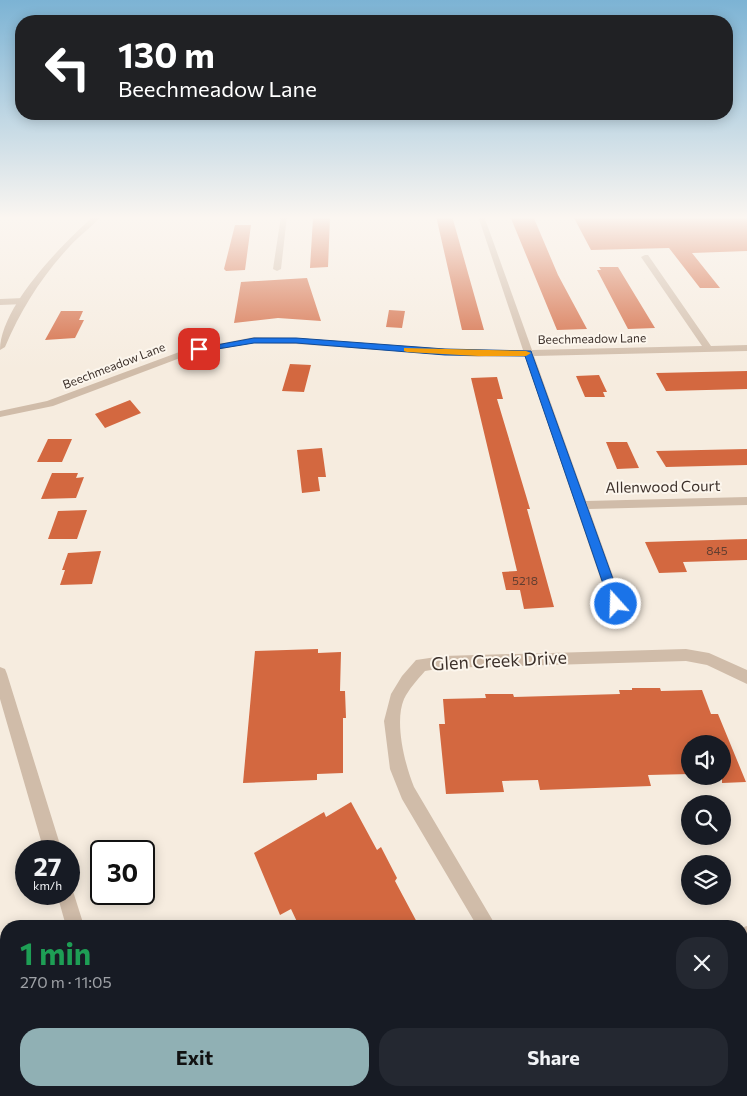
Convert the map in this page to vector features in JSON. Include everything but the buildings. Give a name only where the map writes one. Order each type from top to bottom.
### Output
[{"type":"street","points":[[0,347],[24,301],[48,267]]},
{"type":"street","points":[[499,267],[580,505],[616,604]]},
{"type":"street","points":[[652,267],[708,349]]},
{"type":"street","points":[[0,302],[24,301]]},
{"type":"street","name":"Beechmeadow Lane","points":[[0,414],[49,404],[185,353],[254,340],[296,341],[429,351],[528,353],[747,348]]},
{"type":"street","name":"Allenwood Court","points":[[580,505],[747,501]]},
{"type":"street","name":"Glen Creek Drive","points":[[483,920],[408,793],[398,769],[392,721],[396,699],[406,681],[421,665],[443,662],[686,655],[709,659],[747,678]]},
{"type":"street","points":[[0,674],[50,840]]},
{"type":"street","points":[[69,905],[73,920]]},
{"type":"slow traffic","points":[[407,349],[478,354],[526,353]]},
{"type":"route","points":[[199,349],[254,340],[296,341],[478,354],[528,353],[616,604]]}]
